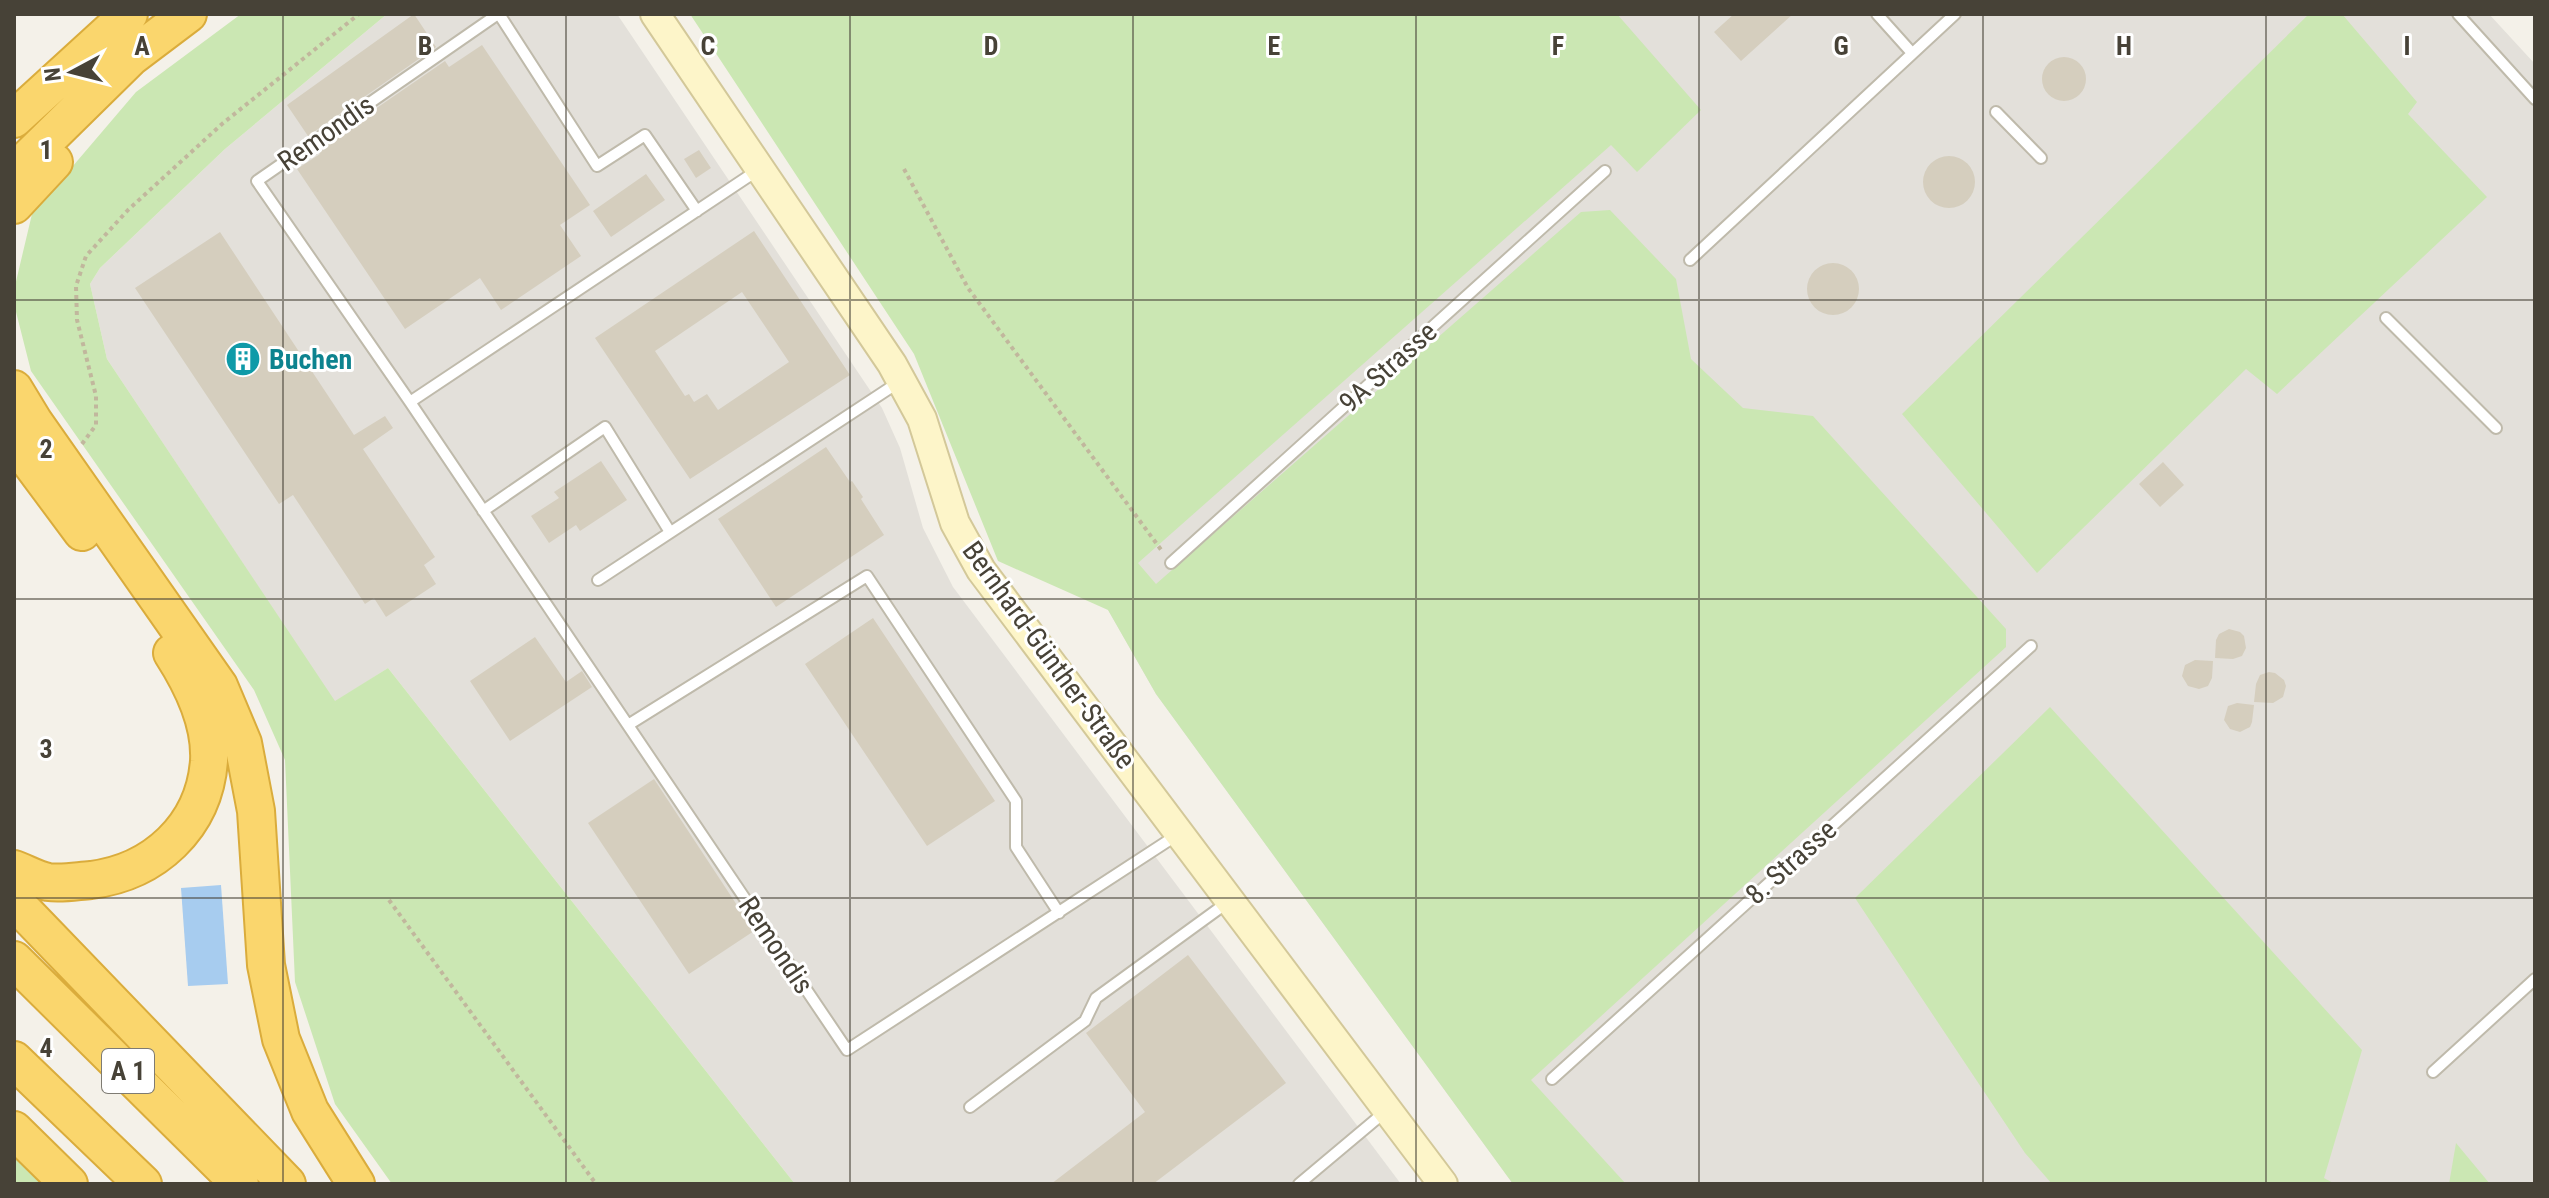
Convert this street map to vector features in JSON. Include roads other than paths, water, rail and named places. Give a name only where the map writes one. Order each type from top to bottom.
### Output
[{"type":"highway","points":[[14,119],[129,14]]},
{"type":"highway","points":[[14,172],[131,57],[188,14]]},
{"type":"highway","points":[[14,205],[72,143],[106,82]]},
{"type":"highway","points":[[14,103],[46,87]]},
{"type":"highway","points":[[14,389],[219,686],[243,743],[256,811],[266,965],[281,1039],[310,1111],[356,1184]]},
{"type":"highway","points":[[14,445],[24,454],[174,656],[192,687],[206,726],[209,759],[206,781],[189,823],[178,839],[157,856],[130,871],[73,882],[47,882],[14,869]]},
{"type":"highway","points":[[14,901],[287,1184]]},
{"type":"highway","name":"A 1","points":[[14,960],[240,1184]]},
{"type":"highway","name":"A 1","points":[[14,1060],[143,1184]]},
{"type":"highway","points":[[14,1130],[69,1184]]},
{"type":"street","name":"Bernhard-Günther-Straße","points":[[655,14],[901,381],[922,419],[955,523],[981,570],[1443,1184]]},
{"type":"lane","name":"Remondis","points":[[697,211],[645,135],[597,166],[498,14],[257,181],[410,402],[847,1050],[1179,833]]},
{"type":"lane","points":[[1877,14],[1912,53]]},
{"type":"lane","points":[[1690,260],[1955,14]]},
{"type":"lane","points":[[2458,14],[2535,99]]},
{"type":"lane","points":[[1996,112],[2041,158]]},
{"type":"lane","points":[[410,402],[760,169]]},
{"type":"lane","name":"9A Strasse","points":[[1171,563],[1605,171]]},
{"type":"lane","points":[[2386,318],[2496,428]]},
{"type":"lane","points":[[598,580],[901,381]]},
{"type":"lane","points":[[483,511],[605,427],[670,532]]},
{"type":"lane","points":[[628,725],[867,576],[1016,801],[1016,847],[1059,913]]},
{"type":"lane","name":"8. Strasse","points":[[1552,1079],[2031,646]]},
{"type":"lane","points":[[970,1107],[1085,1021],[1096,998],[1230,901]]},
{"type":"lane","points":[[2433,1072],[2535,979]]},
{"type":"lane","points":[[1299,1184],[1387,1110]]},
{"type":"water","points":[[221,885],[228,984],[188,986],[181,888]]},
{"type":"place","name":"Buchen","points":[[243,359]]}]
